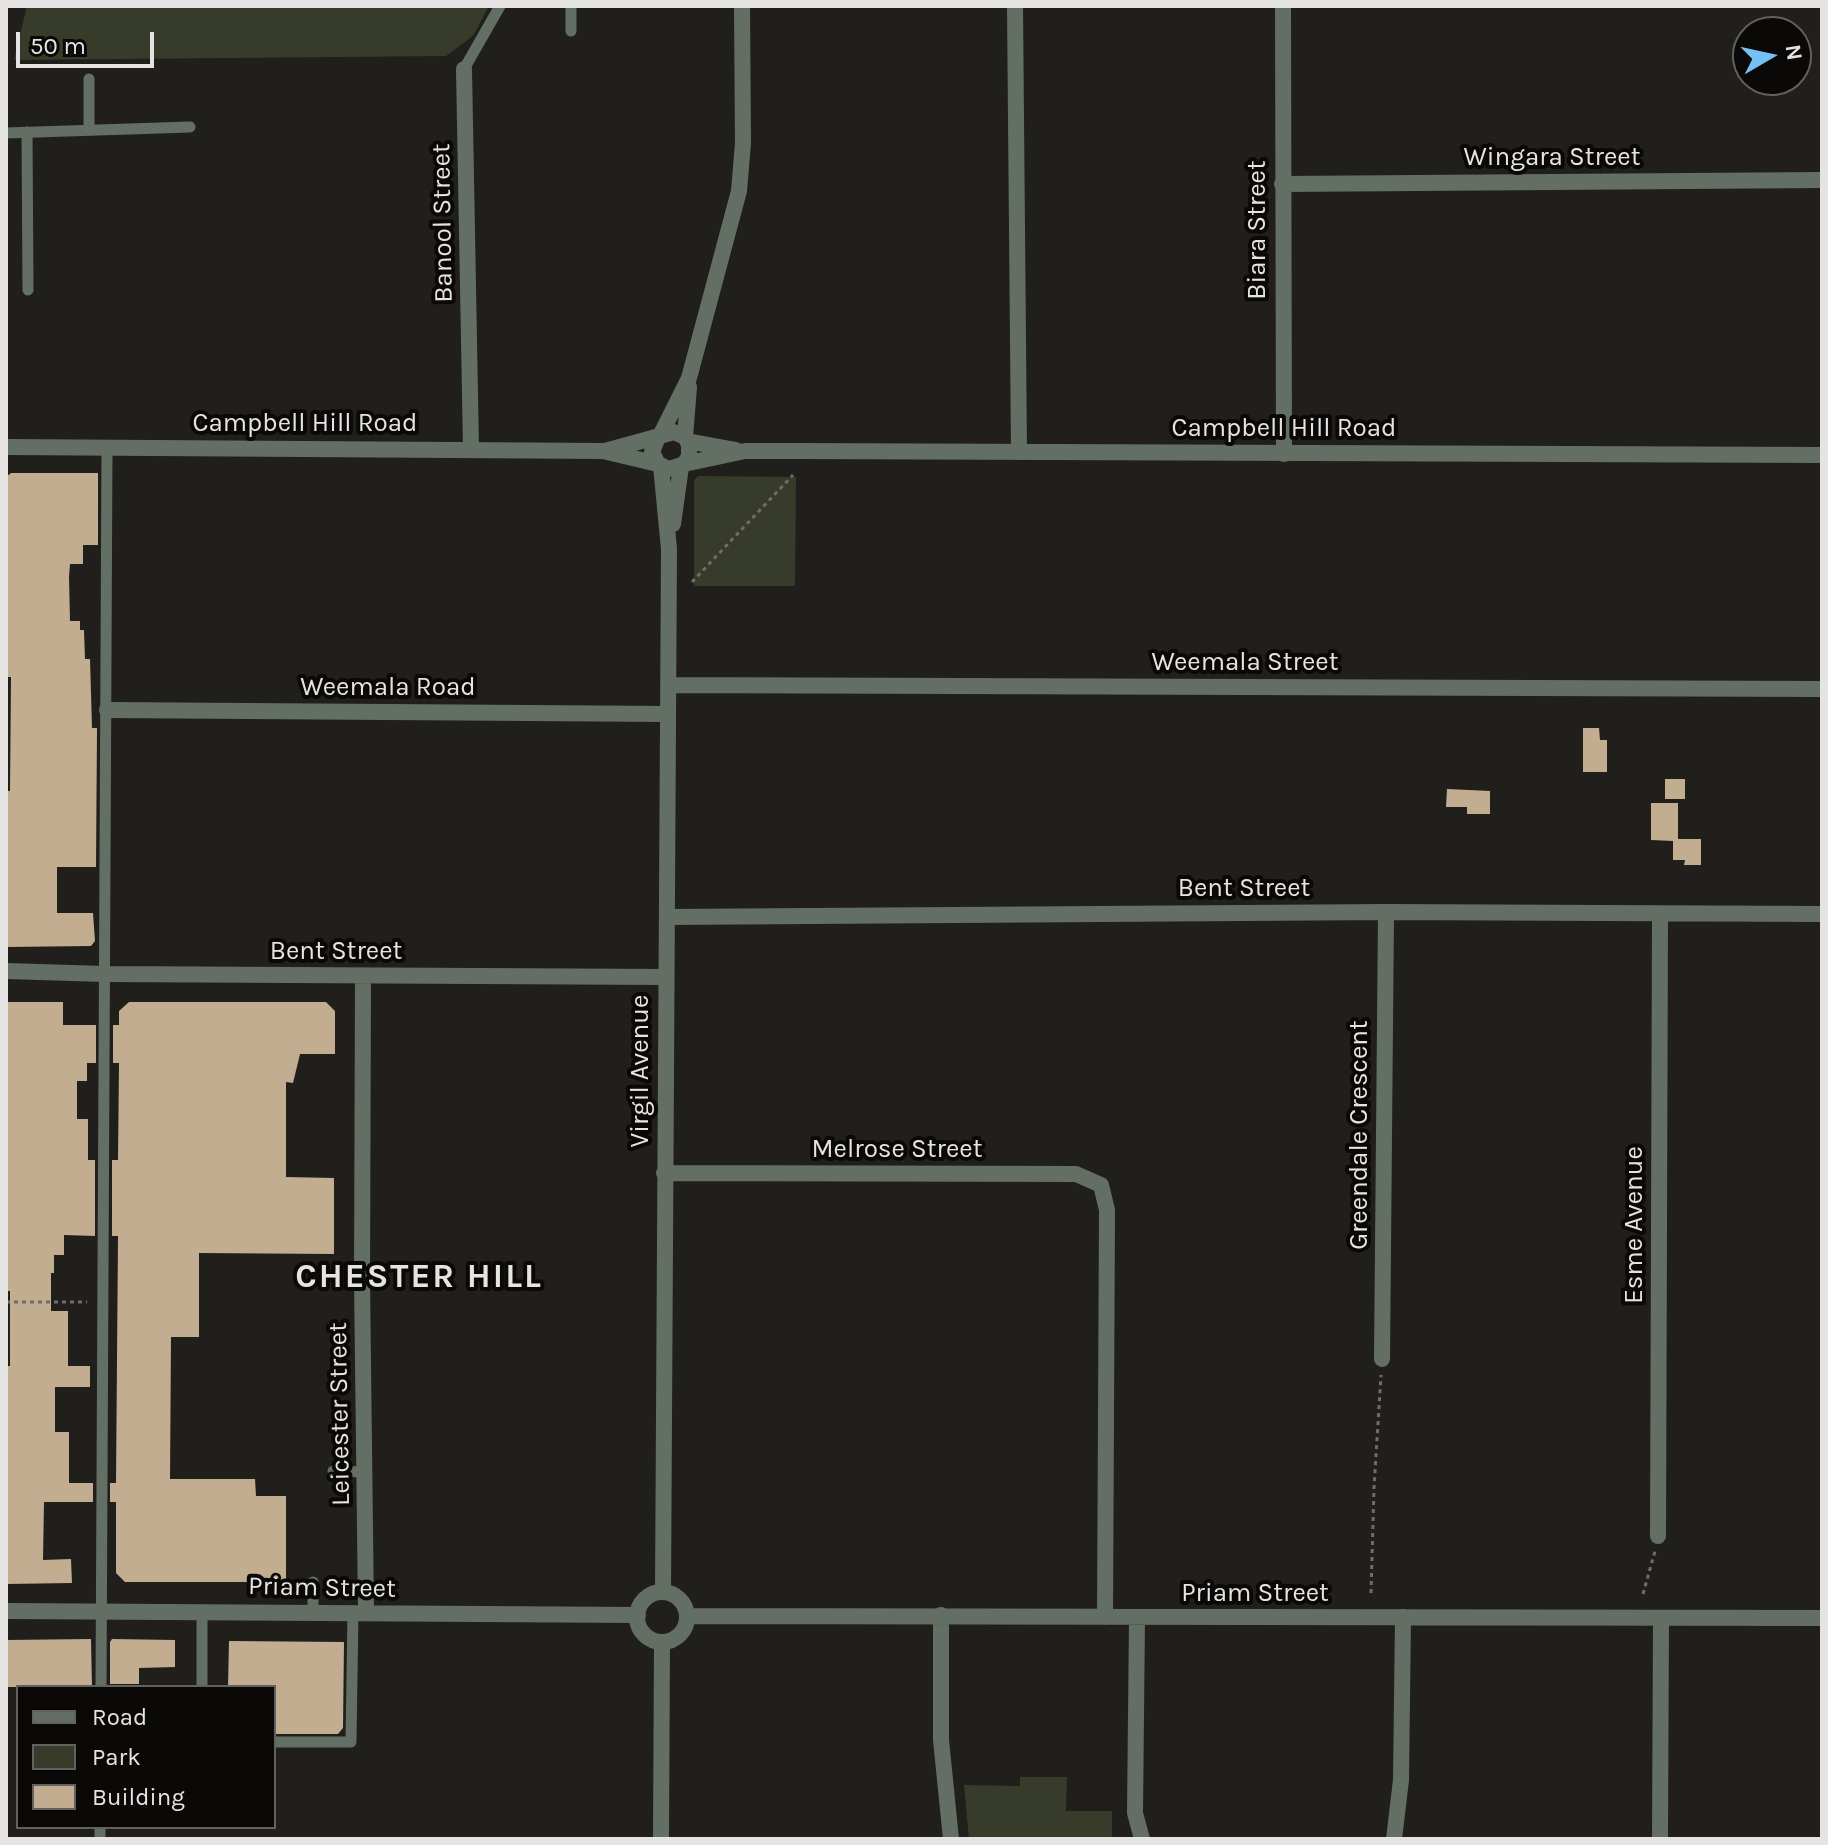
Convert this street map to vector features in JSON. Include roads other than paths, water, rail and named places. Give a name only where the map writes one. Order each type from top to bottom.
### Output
[{"type":"street","points":[[689,378],[686,439],[690,453],[683,466],[669,469],[659,465],[652,452],[689,378],[739,191],[743,143],[742,6]]},
{"type":"street","points":[[1015,6],[1019,452]]},
{"type":"street","name":"Biara Street","points":[[1283,6],[1284,454]]},
{"type":"street","name":"Banool Street","points":[[464,69],[471,449]]},
{"type":"street","name":"Wingara Street","points":[[1282,184],[1822,180]]},
{"type":"street","points":[[660,435],[674,432],[686,439]]},
{"type":"street","name":"Campbell Hill Road","points":[[603,451],[660,435]]},
{"type":"street","name":"Campbell Hill Road","points":[[686,439],[745,451],[1822,455]]},
{"type":"street","name":"Campbell Hill Road","points":[[6,447],[603,451],[659,465]]},
{"type":"street","name":"Campbell Hill Road","points":[[683,466],[745,451]]},
{"type":"street","name":"Virgil Avenue","points":[[659,465],[669,549],[663,1592]]},
{"type":"street","name":"Virgil Avenue","points":[[669,549],[683,466]]},
{"type":"street","name":"Weemala Street","points":[[669,685],[1822,689]]},
{"type":"street","name":"Weemala Road","points":[[107,710],[668,714]]},
{"type":"street","name":"Bent Street","points":[[667,917],[1386,912],[1822,914]]},
{"type":"street","name":"Greendale Crescent","points":[[1382,1359],[1386,912]]},
{"type":"street","name":"Esme Avenue","points":[[1658,1536],[1660,914]]},
{"type":"street","name":"Bent Street","points":[[6,971],[666,977]]},
{"type":"street","name":"Leicester Street","points":[[360,1612],[364,1472],[363,976]]},
{"type":"street","name":"Melrose Street","points":[[664,1173],[1076,1174],[1101,1185],[1107,1210],[1105,1617]]},
{"type":"street","points":[[663,1592],[682,1601],[687,1616],[677,1637],[662,1642],[653,1640],[642,1631],[638,1615],[647,1597],[663,1592]]},
{"type":"street","name":"Priam Street","points":[[6,1611],[638,1615]]},
{"type":"street","points":[[941,1615],[941,1740],[951,1839]]},
{"type":"street","name":"Priam Street","points":[[687,1616],[1822,1618]]},
{"type":"street","points":[[1394,1839],[1401,1780],[1403,1617]]},
{"type":"street","points":[[1137,1618],[1135,1813],[1142,1839]]},
{"type":"street","points":[[1660,1839],[1661,1619]]},
{"type":"street","points":[[661,1839],[662,1642]]},
{"type":"lane","name":"Banool Street","points":[[464,69],[500,6]]},
{"type":"lane","points":[[571,6],[571,31]]},
{"type":"lane","points":[[89,79],[89,130]]},
{"type":"lane","points":[[6,133],[190,127]]},
{"type":"lane","points":[[27,132],[28,290]]},
{"type":"lane","points":[[101,1685],[107,448]]},
{"type":"lane","points":[[333,1471],[364,1472]]},
{"type":"lane","points":[[313,1582],[313,1611]]},
{"type":"lane","points":[[202,1610],[202,1685]]},
{"type":"lane","points":[[276,1742],[351,1742],[360,1612]]},
{"type":"district","name":"CHESTER HILL","points":[[419,1277]]}]
